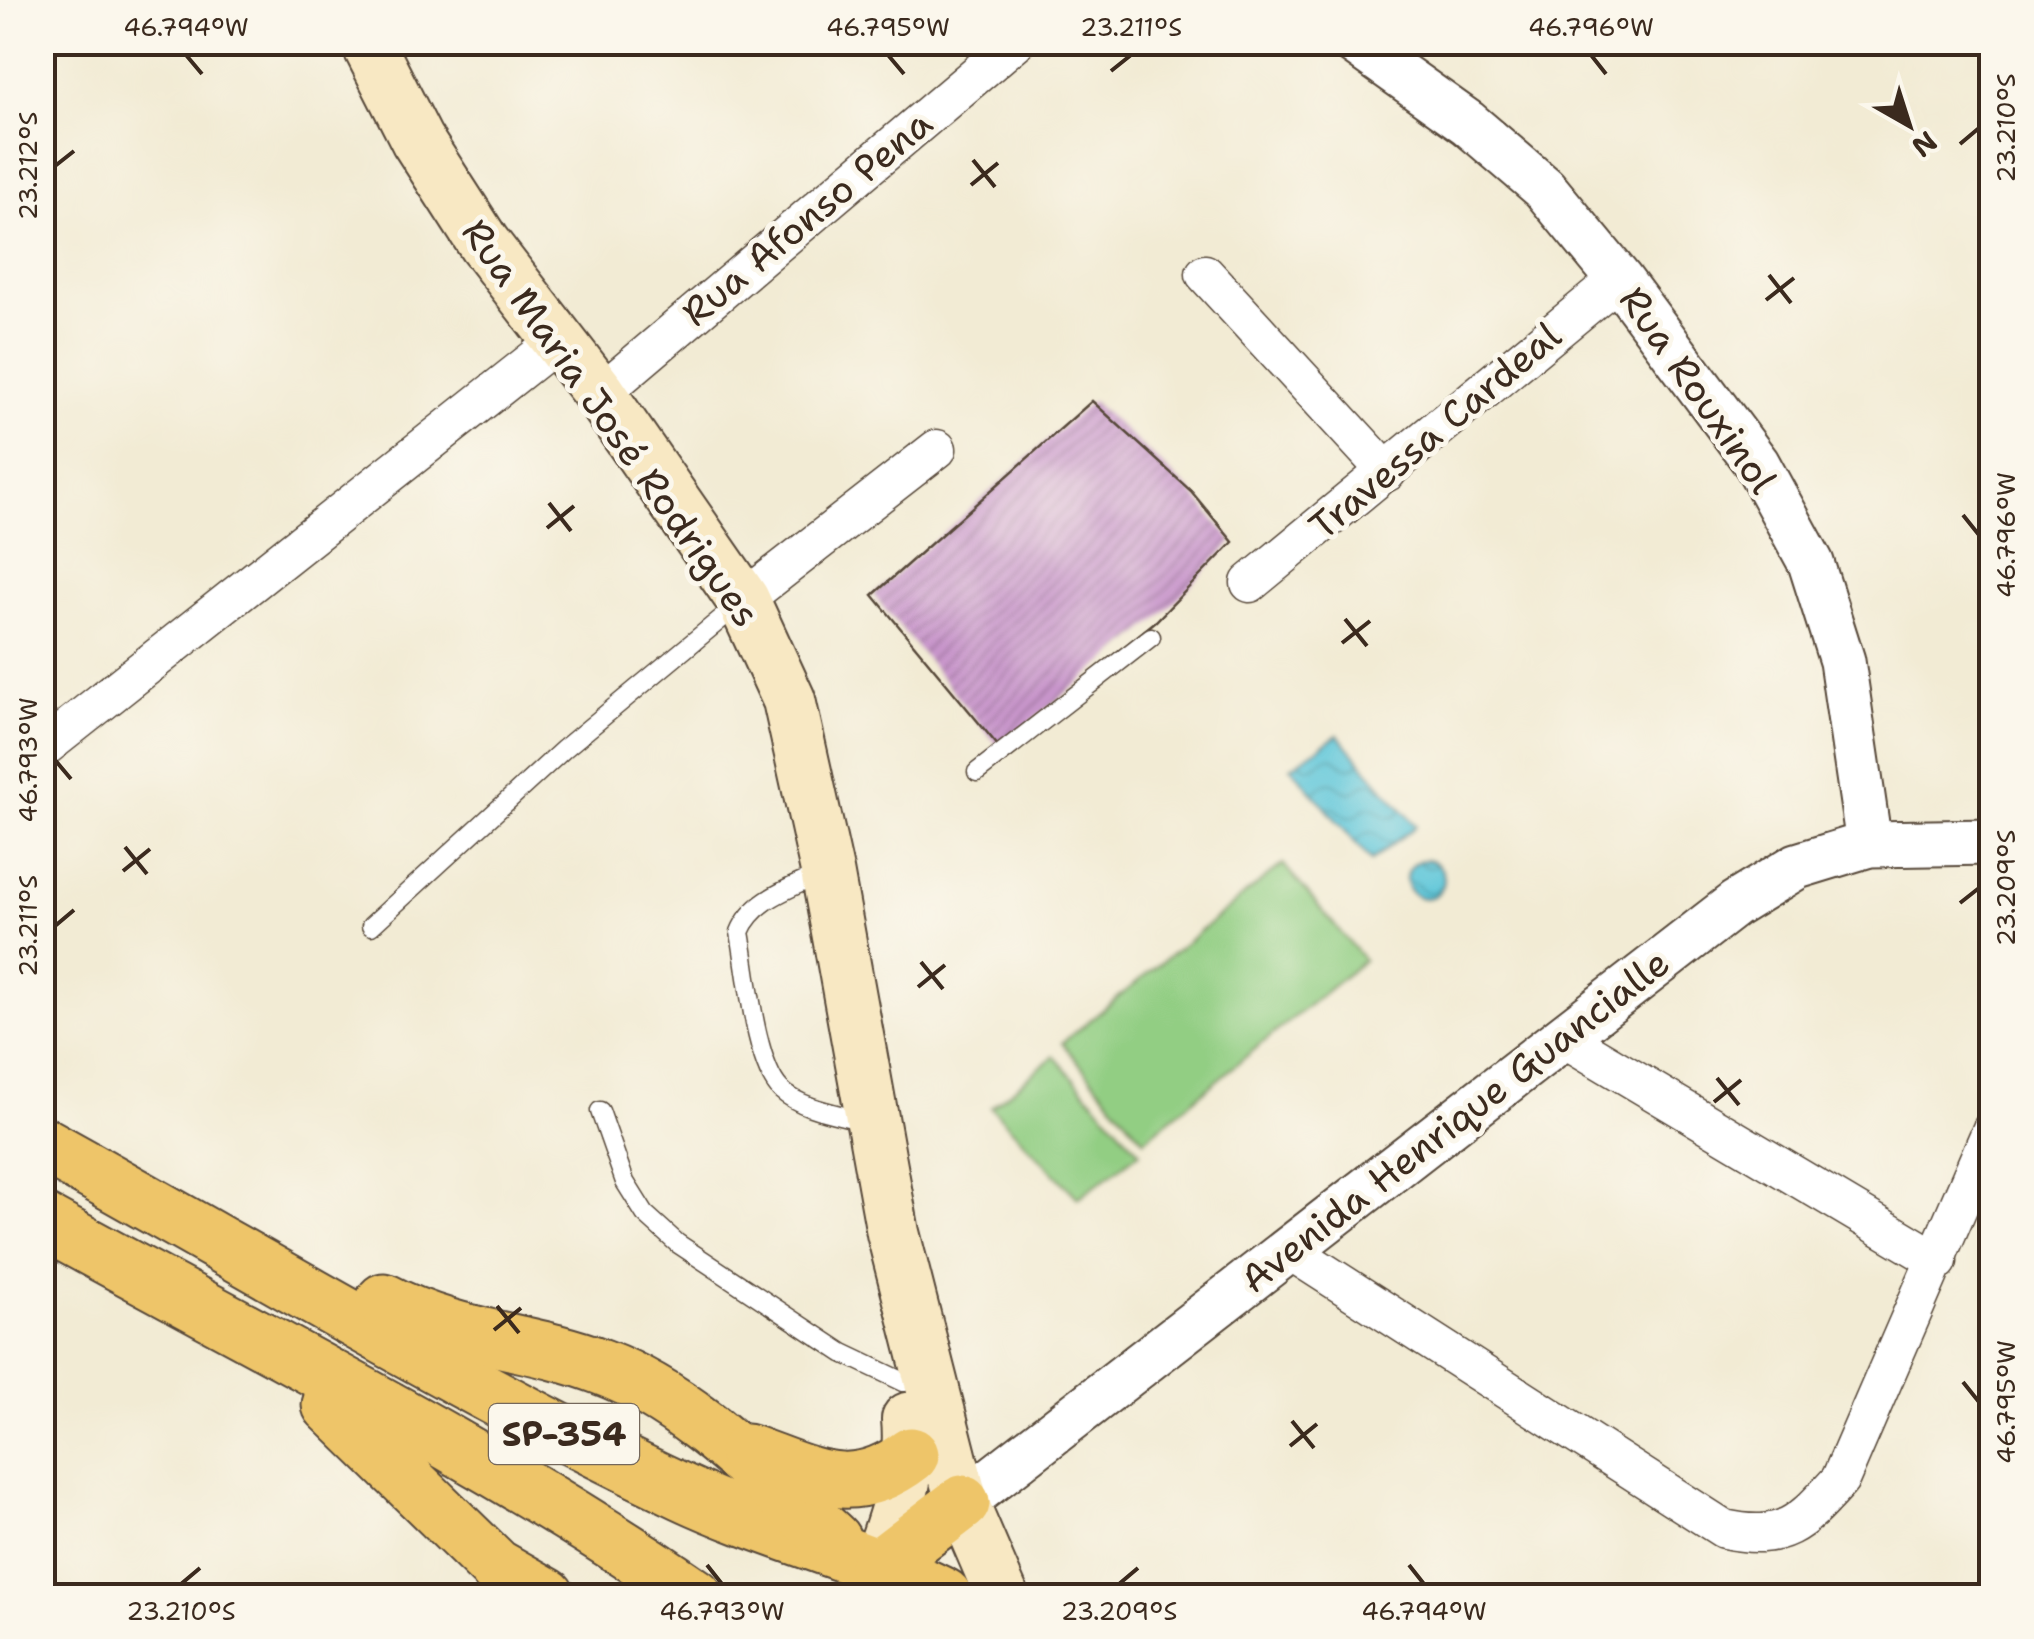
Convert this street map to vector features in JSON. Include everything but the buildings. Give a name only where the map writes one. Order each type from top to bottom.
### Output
[{"type":"main road","name":"Rua Maria José Rodrigues","points":[[366,42],[417,140],[484,244],[600,394],[743,600],[789,700],[827,871],[893,1234]]},
{"type":"main road","name":"SP-354","points":[[42,1144],[528,1416],[865,1573],[944,1596]]},
{"type":"main road","name":"SP-354","points":[[42,1221],[628,1550],[695,1596]]},
{"type":"main road","name":"SP-354","points":[[204,1232],[264,1236],[424,1322],[606,1368],[726,1445],[865,1573]]},
{"type":"main road","points":[[865,1573],[906,1488],[911,1454],[893,1234]]},
{"type":"main road","points":[[893,1234],[962,1503],[1002,1596]]},
{"type":"main road","name":"SP-354","points":[[234,1327],[356,1426],[496,1567],[547,1596]]},
{"type":"main road","points":[[726,1445],[822,1478],[856,1483],[886,1474],[911,1454]]},
{"type":"main road","points":[[865,1573],[962,1503]]},
{"type":"street","name":"Rua Afonso Pena","points":[[600,394],[1015,42]]},
{"type":"street","name":"Rua Rouxinol","points":[[1354,42],[1468,122],[1544,188],[1619,278],[1757,464],[1811,563],[1842,661],[1868,844]]},
{"type":"street","points":[[1205,274],[1387,472]]},
{"type":"street","name":"Travessa Cardeal","points":[[1250,582],[1619,278]]},
{"type":"street","points":[[42,749],[560,340]]},
{"type":"street","points":[[743,600],[937,449]]},
{"type":"street","name":"Avenida Henrique Guancialle","points":[[962,1503],[1735,904],[1797,866],[1868,844],[1992,842]]},
{"type":"street","points":[[1562,1037],[1938,1261]]},
{"type":"street","points":[[1289,1250],[1724,1529],[1750,1535],[1778,1534],[1807,1516],[1840,1480],[1992,1129]]},
{"type":"lane","points":[[370,926],[564,749],[743,600]]},
{"type":"lane","points":[[977,772],[1151,638]]},
{"type":"lane","points":[[827,871],[747,915],[740,932],[766,1067],[778,1088],[798,1102],[874,1124]]},
{"type":"lane","points":[[600,1111],[625,1182],[645,1214],[677,1243],[842,1353],[904,1382]]},
{"type":"green space","points":[[1283,864],[1364,960],[1144,1140],[1062,1043]]},
{"type":"green space","points":[[1054,1056],[1140,1152],[1078,1198],[991,1107]]},
{"type":"water","points":[[1338,735],[1416,826],[1371,861],[1291,767]]},
{"type":"water","points":[[1425,860],[1438,866],[1444,879],[1438,892],[1425,898],[1412,892],[1406,879],[1412,866]]}]
